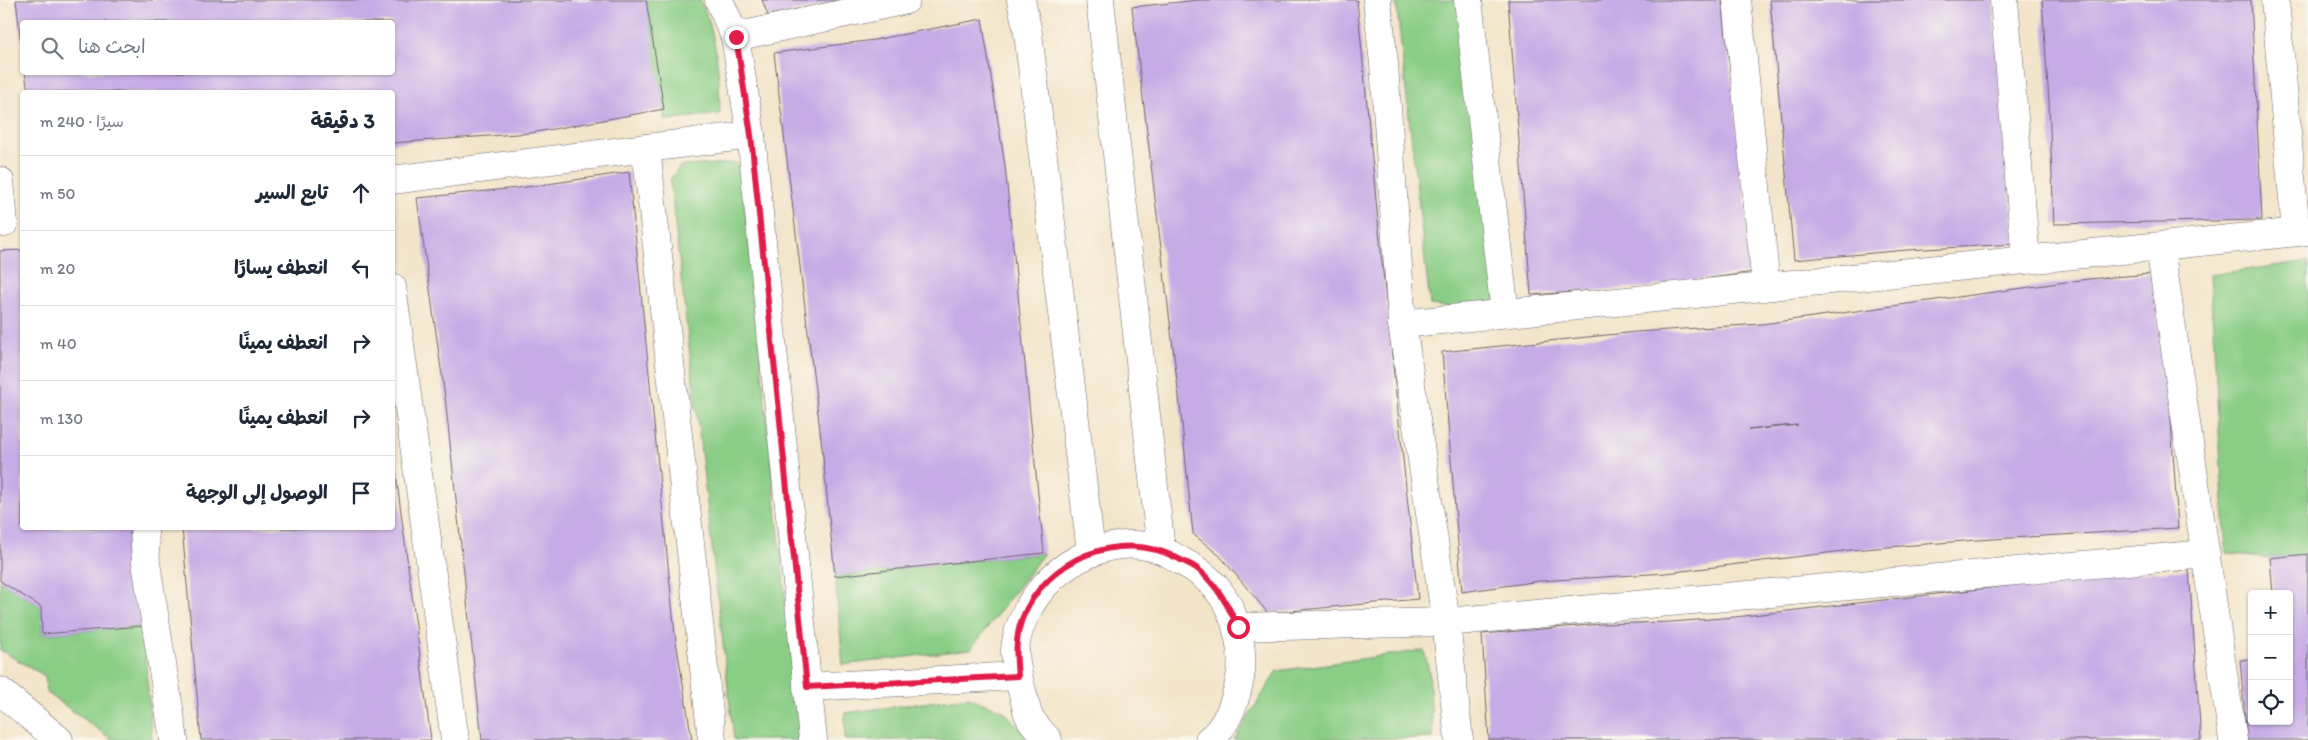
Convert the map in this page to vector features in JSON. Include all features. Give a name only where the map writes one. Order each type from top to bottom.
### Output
[{"type":"street","points":[[719,0],[736,37],[751,135],[813,740]]},
{"type":"street","points":[[736,37],[906,0]]},
{"type":"street","points":[[1020,0],[1028,32],[1091,552]]},
{"type":"street","points":[[1100,0],[1161,550]]},
{"type":"street","points":[[1377,0],[1384,64],[1402,324],[1446,622],[1459,740]]},
{"type":"street","points":[[1468,0],[1505,313]]},
{"type":"street","points":[[1737,0],[1766,286]]},
{"type":"street","points":[[2004,0],[2026,260]]},
{"type":"street","points":[[1402,324],[2302,231],[2275,0]]},
{"type":"street","points":[[395,180],[751,135]]},
{"type":"street","points":[[646,148],[712,740]]},
{"type":"street","points":[[0,181],[9,222]]},
{"type":"street","points":[[2160,247],[2233,740]]},
{"type":"street","points":[[395,309],[455,740]]},
{"type":"street","points":[[144,530],[146,563],[174,740]]},
{"type":"street","points":[[1048,740],[1029,716],[1018,676],[1015,652],[1022,619],[1038,590],[1062,568],[1091,552],[1117,546],[1143,546],[1161,550],[1199,570],[1223,595],[1238,627],[1243,666],[1234,704],[1209,740]]},
{"type":"street","points":[[1238,627],[1446,622],[2206,554]]},
{"type":"street","points":[[807,687],[1018,676]]},
{"type":"street","points":[[0,691],[59,740]]},
{"type":"green space","points":[[646,0],[700,0],[711,28],[714,42],[718,70],[720,114],[665,120]]},
{"type":"green space","points":[[1396,0],[1466,0],[1496,302],[1457,308],[1430,305]]},
{"type":"green space","points":[[737,163],[742,178],[800,740],[734,740],[670,180],[680,166]]},
{"type":"green space","points":[[2308,261],[2308,554],[2270,558],[2226,553],[2210,275]]},
{"type":"green space","points":[[1044,553],[971,649],[843,665],[835,576]]},
{"type":"green space","points":[[0,581],[41,607],[42,634],[143,626],[152,740],[113,740],[46,692],[45,676],[0,650]]},
{"type":"green space","points":[[1424,650],[1429,671],[1433,738],[1234,740],[1277,671]]},
{"type":"green space","points":[[968,697],[1004,711],[1030,740],[845,740],[845,713]]},
{"type":"building","points":[[16,0],[646,0],[664,109],[531,133],[395,143],[395,90],[28,90],[25,75],[395,75],[395,20],[20,20],[20,34]]},
{"type":"building","points":[[762,0],[842,0],[769,18]]},
{"type":"building","points":[[1199,0],[1357,0],[1382,263],[1418,599],[1268,613],[1220,556],[1193,534],[1181,414],[1132,7]]},
{"type":"building","points":[[1508,0],[1722,0],[1754,272],[1646,287],[1531,295]]},
{"type":"building","points":[[1770,0],[1992,0],[2015,244],[1907,250],[1794,260]]},
{"type":"building","points":[[2042,0],[2251,0],[2262,220],[2054,224]]},
{"type":"building","points":[[982,19],[1005,166],[1044,553],[835,576],[822,447],[774,53],[874,40]]},
{"type":"building","points":[[629,172],[675,635],[692,740],[482,740],[445,397],[417,198],[527,187]]},
{"type":"building","points":[[20,250],[20,530],[129,530],[143,626],[42,634],[41,607],[0,581],[0,251]]},
{"type":"building","points":[[2151,274],[2170,406],[2178,528],[1977,540],[1851,550],[1666,573],[1540,581],[1462,592],[1442,352],[1636,332],[1762,324],[2088,279]],"holes":[[[1798,425],[1749,430],[1772,427]]]},
{"type":"building","points":[[395,467],[431,740],[201,740],[182,530],[395,530]]},
{"type":"building","points":[[2308,554],[2308,740],[2247,740],[2240,660],[2248,659],[2248,725],[2293,725],[2293,590],[2273,590],[2270,558]]},
{"type":"building","points":[[2189,570],[2201,740],[1489,740],[1482,634],[1602,624],[1671,622],[1735,617],[2076,578]]},
{"type":"route","points":[[736,37],[751,135],[807,687],[1018,676],[1015,652],[1022,619],[1038,590],[1062,568],[1091,552],[1117,546],[1143,546],[1161,550],[1199,570],[1223,595],[1238,627]]}]
